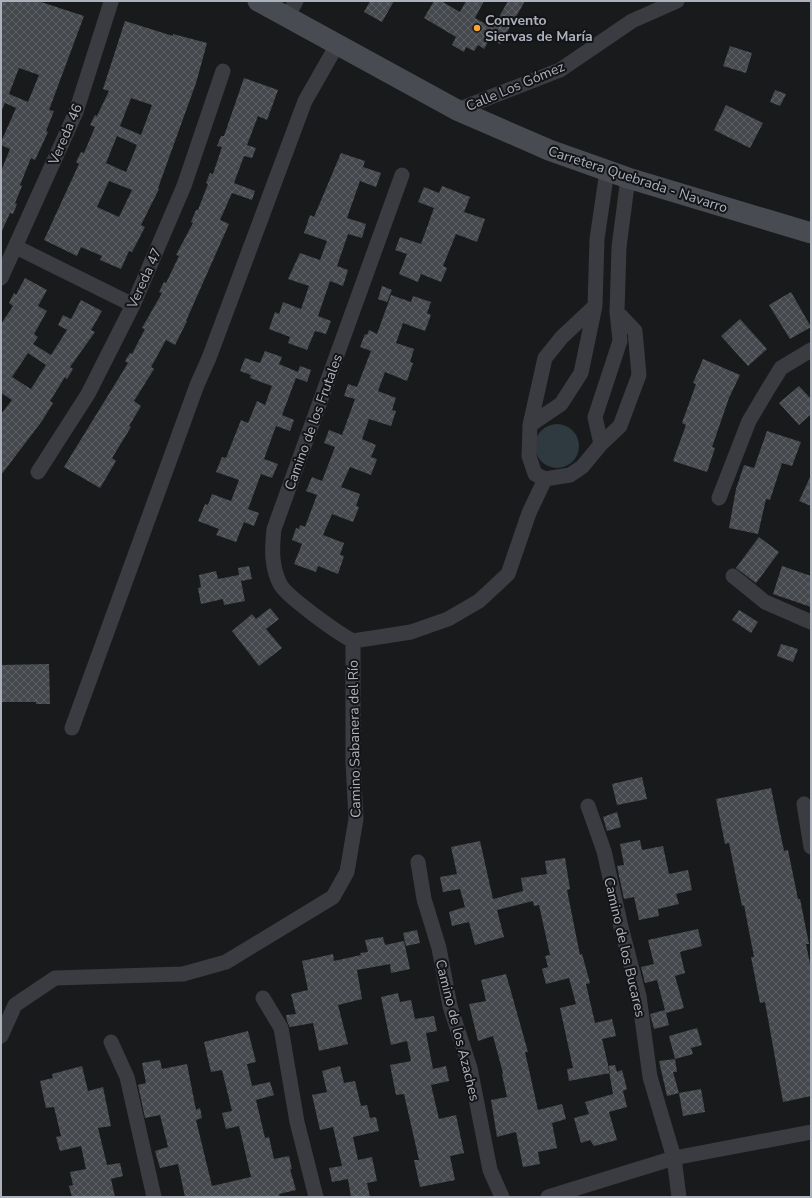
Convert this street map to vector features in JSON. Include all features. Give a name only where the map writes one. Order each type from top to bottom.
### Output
[{"type":"street","name":"Carretera Quebrada - Navarro","points":[[258,1],[292,9],[337,45],[457,110],[549,150],[628,178],[811,233]]},
{"type":"street","name":"Calle Los Gómez","points":[[457,110],[560,70],[632,21],[677,1]]},
{"type":"street","name":"Vereda 46","points":[[1,278],[5,259],[16,247],[76,112],[111,2]]},
{"type":"street","points":[[72,728],[194,393],[209,358],[305,101],[337,45]]},
{"type":"street","name":"Vereda 47","points":[[38,472],[88,394],[133,305],[184,186],[223,71]]},
{"type":"street","points":[[530,424],[561,404],[581,373],[595,306],[597,239],[607,171]]},
{"type":"street","name":"Camino de los Frutales","points":[[353,640],[293,597],[281,585],[272,557],[274,529],[402,175]]},
{"type":"street","points":[[601,444],[595,417],[620,341],[617,312],[619,247],[628,178]]},
{"type":"street","points":[[16,247],[133,305]]},
{"type":"street","points":[[595,306],[562,337],[545,358],[530,424],[529,456],[535,474],[545,479],[570,475],[582,467],[601,444],[620,426],[639,375],[636,331],[617,312]]},
{"type":"street","points":[[720,498],[749,421],[768,389],[781,368],[811,350]]},
{"type":"street","name":"Camino Sabanera del Río","points":[[1,1036],[14,1005],[55,978],[182,974],[226,962],[333,897],[347,872],[356,819],[353,761],[353,640],[411,632],[448,619],[479,601],[508,574],[529,513],[545,479]]},
{"type":"street","points":[[733,576],[765,602],[811,622]]},
{"type":"street","points":[[804,804],[811,847]]},
{"type":"street","name":"Camino de los Bucares","points":[[588,806],[604,851],[620,928],[639,996],[650,1077],[674,1158],[679,1197]]},
{"type":"street","name":"Camino de los Azaches","points":[[418,862],[424,899],[439,948],[450,1006],[470,1068],[490,1170],[502,1197]]},
{"type":"street","points":[[262,998],[281,1028],[297,1122],[316,1197]]},
{"type":"street","points":[[111,1042],[127,1077],[154,1197]]},
{"type":"street","points":[[548,1197],[674,1158],[811,1132]]},
{"type":"shaded area","points":[[553,424],[561,424],[566,425],[573,430],[578,437],[578,455],[573,462],[566,467],[553,468],[545,465],[538,458],[535,450],[535,442],[538,434],[545,427]]},
{"type":"building","points":[[1,1],[38,1],[84,16],[49,110],[54,111],[46,131],[48,132],[35,160],[31,158],[20,185],[22,186],[15,203],[17,204],[13,214],[10,213],[1,233],[1,171],[10,149],[1,145],[1,142],[16,108],[5,103],[1,112]],"holes":[[[19,68],[39,75],[28,102],[9,94]]]},
{"type":"building","points":[[370,1],[394,1],[382,22],[364,12]]},
{"type":"building","name":"Convento Siervas de María","points":[[434,1],[441,1],[460,12],[466,1],[484,1],[475,18],[493,28],[508,1],[525,1],[500,44],[490,38],[484,49],[478,45],[474,51],[466,47],[464,52],[452,45],[456,37],[424,18]]},
{"type":"building","points":[[125,21],[173,36],[173,34],[207,43],[196,83],[158,188],[159,189],[141,225],[145,227],[132,252],[129,251],[121,269],[100,260],[102,256],[81,247],[77,256],[44,240],[79,164],[76,162],[81,152],[84,153],[95,127],[90,125],[95,115],[97,116],[109,91],[103,89]],"holes":[[[131,98],[152,105],[141,135],[120,126]],[[117,136],[137,145],[126,172],[106,163]],[[109,181],[132,190],[119,217],[97,207]]]},
{"type":"building","points":[[730,46],[752,53],[746,73],[723,66]]},
{"type":"building","points":[[244,78],[278,90],[267,120],[258,116],[247,145],[256,148],[252,158],[244,156],[234,183],[255,191],[252,200],[232,193],[220,220],[229,224],[187,321],[175,345],[166,340],[151,367],[154,369],[134,401],[141,406],[129,426],[131,427],[112,458],[116,461],[100,488],[64,467],[128,363],[125,361],[130,353],[132,354],[145,329],[142,328],[162,293],[159,292],[164,282],[166,283],[179,256],[176,255],[193,223],[191,222],[196,210],[198,210],[208,184],[206,183],[210,173],[213,174],[222,147],[217,146],[221,136],[224,136]]},
{"type":"building","points":[[775,90],[786,94],[780,106],[770,102]]},
{"type":"building","points":[[726,105],[763,123],[750,148],[714,130]]},
{"type":"building","points":[[341,153],[365,161],[363,167],[381,173],[376,187],[360,181],[347,218],[366,224],[362,238],[348,234],[337,266],[348,270],[343,286],[330,281],[318,316],[331,321],[326,334],[315,331],[307,350],[288,343],[290,337],[269,329],[275,312],[279,314],[283,302],[301,309],[309,286],[288,279],[300,253],[320,260],[327,241],[304,233],[310,215],[314,217]]},
{"type":"building","points":[[442,186],[470,197],[464,212],[485,219],[477,242],[456,234],[443,266],[447,268],[441,282],[421,274],[418,282],[399,274],[407,254],[395,250],[400,237],[421,244],[434,208],[418,202],[424,187],[439,193]]},
{"type":"building","points":[[25,278],[47,290],[38,306],[47,311],[34,334],[38,337],[33,344],[51,355],[67,330],[58,325],[63,315],[71,319],[81,300],[102,311],[91,330],[95,332],[70,367],[73,369],[67,379],[65,377],[50,401],[53,403],[42,421],[1,475],[1,414],[12,400],[1,393],[1,324],[13,306],[9,303],[14,293],[16,295]],"holes":[[[28,353],[46,365],[31,389],[12,377]]]},
{"type":"building","points":[[382,286],[392,290],[387,302],[378,299]]},
{"type":"building","points":[[791,292],[811,327],[790,339],[769,305]]},
{"type":"building","points":[[391,295],[411,302],[413,296],[431,302],[427,313],[431,315],[425,331],[403,323],[396,343],[414,349],[410,362],[413,363],[407,381],[385,372],[378,391],[396,398],[392,410],[396,411],[391,426],[369,419],[362,439],[376,445],[371,457],[377,459],[371,475],[350,467],[341,487],[360,494],[356,506],[359,507],[353,522],[332,514],[323,535],[344,543],[340,555],[344,556],[338,574],[318,566],[316,572],[294,564],[302,544],[292,540],[296,528],[299,529],[300,525],[305,527],[317,495],[306,491],[312,477],[322,481],[335,447],[324,443],[329,430],[342,435],[355,399],[344,396],[348,384],[357,387],[371,351],[360,347],[365,334],[367,335],[369,330],[377,334]]},
{"type":"building","points":[[740,319],[767,349],[748,366],[721,336]]},
{"type":"building","points":[[265,351],[282,357],[279,364],[298,372],[300,366],[311,370],[307,382],[296,378],[282,415],[294,420],[290,431],[276,426],[264,459],[278,464],[272,478],[261,474],[248,509],[259,513],[254,526],[244,522],[236,542],[216,535],[219,529],[198,521],[205,504],[208,505],[212,494],[231,501],[239,480],[216,472],[222,457],[226,458],[241,420],[248,423],[257,401],[265,405],[272,386],[250,378],[251,375],[240,371],[245,358],[260,363]]},
{"type":"building","points":[[703,359],[740,375],[729,398],[712,447],[715,448],[707,472],[673,461],[686,425],[682,423],[696,384],[693,383]]},
{"type":"building","points":[[799,386],[811,399],[811,414],[799,425],[779,403]]},
{"type":"building","points":[[767,431],[801,442],[792,466],[782,463],[770,500],[766,499],[758,534],[729,528],[736,489],[744,465],[754,468]]},
{"type":"building","points":[[811,475],[811,506],[799,501]]},
{"type":"building","points":[[759,537],[779,552],[756,583],[736,568]]},
{"type":"building","points":[[249,566],[252,579],[241,581],[245,601],[224,605],[223,599],[201,604],[198,588],[201,587],[199,575],[216,571],[218,579],[239,575],[238,568]]},
{"type":"building","points":[[782,566],[811,576],[811,607],[773,594]]},
{"type":"building","points":[[270,608],[279,619],[266,629],[282,648],[259,666],[232,631],[252,614],[256,619]]},
{"type":"building","points":[[739,610],[758,622],[751,633],[732,620]]},
{"type":"building","points":[[781,644],[798,649],[793,662],[777,656]]},
{"type":"building","points":[[49,664],[50,704],[36,704],[36,702],[1,702],[1,665]]},
{"type":"building","points":[[642,777],[647,799],[617,805],[612,784]]},
{"type":"building","points":[[771,788],[784,851],[788,850],[798,899],[800,899],[809,944],[806,944],[811,969],[811,1096],[783,1102],[765,1002],[760,1003],[751,957],[754,957],[744,905],[742,906],[729,843],[725,844],[716,799]]},
{"type":"building","points":[[617,812],[621,827],[607,831],[603,817]]},
{"type":"building","points":[[640,840],[642,850],[663,846],[669,874],[688,870],[692,890],[676,894],[679,904],[658,909],[659,916],[639,920],[634,897],[624,899],[617,866],[624,865],[620,844]]},
{"type":"building","points":[[480,841],[493,899],[523,891],[521,878],[547,874],[545,861],[565,858],[570,889],[567,890],[580,955],[582,954],[590,983],[586,984],[595,1023],[612,1019],[616,1036],[602,1039],[610,1073],[569,1081],[567,1069],[573,1068],[560,1008],[576,1004],[569,978],[546,984],[542,969],[548,967],[545,956],[550,955],[539,905],[534,906],[533,901],[497,910],[504,937],[475,945],[469,922],[452,926],[449,912],[465,907],[460,889],[443,892],[440,877],[457,874],[451,847]]},
{"type":"building","points":[[698,929],[702,946],[680,952],[685,973],[675,976],[684,1008],[666,1013],[669,1025],[654,1029],[650,1014],[665,1010],[657,980],[645,983],[641,967],[654,964],[648,940]]},
{"type":"building","points":[[417,930],[420,943],[406,946],[403,933]]},
{"type":"building","points":[[383,937],[385,945],[404,941],[410,969],[391,973],[390,964],[357,970],[362,999],[338,1005],[348,1044],[319,1051],[313,1023],[290,1027],[287,1021],[286,1015],[296,1014],[291,994],[308,990],[302,961],[333,954],[334,961],[361,955],[360,953],[368,952],[365,940]]},
{"type":"building","points":[[506,974],[528,1052],[525,1052],[538,1110],[562,1104],[566,1119],[552,1123],[557,1148],[538,1152],[540,1164],[523,1167],[516,1132],[497,1137],[491,1100],[507,1097],[503,1073],[493,1036],[478,1041],[469,1004],[486,1001],[481,980]]},
{"type":"building","points":[[398,993],[400,1002],[411,1000],[415,1019],[434,1016],[437,1031],[426,1033],[433,1069],[446,1066],[449,1081],[431,1085],[439,1119],[456,1115],[464,1153],[450,1156],[455,1180],[420,1187],[414,1160],[419,1160],[404,1094],[396,1095],[390,1065],[411,1061],[407,1041],[391,1045],[381,997]]},
{"type":"building","points":[[697,1028],[702,1045],[691,1048],[693,1054],[675,1059],[669,1036]]},
{"type":"building","points":[[248,1031],[256,1062],[247,1064],[252,1086],[270,1082],[274,1095],[256,1100],[265,1138],[269,1137],[274,1159],[289,1156],[292,1169],[290,1169],[296,1190],[279,1194],[280,1197],[185,1197],[178,1164],[160,1168],[155,1151],[168,1147],[160,1115],[145,1118],[138,1085],[146,1083],[142,1063],[160,1060],[162,1069],[187,1064],[196,1110],[200,1108],[202,1118],[196,1120],[212,1186],[251,1177],[239,1126],[226,1129],[222,1113],[232,1111],[222,1070],[211,1072],[204,1042]]},
{"type":"building","points":[[675,1059],[677,1072],[673,1072],[679,1093],[667,1096],[659,1061]]},
{"type":"building","points":[[615,1065],[617,1072],[622,1070],[627,1089],[623,1091],[627,1107],[609,1112],[617,1140],[594,1146],[590,1140],[581,1143],[574,1118],[589,1114],[585,1102],[613,1094],[608,1066]]},
{"type":"building","points":[[82,1066],[88,1091],[103,1087],[111,1126],[98,1128],[107,1165],[120,1163],[123,1176],[111,1179],[115,1197],[72,1197],[69,1186],[73,1185],[70,1172],[86,1169],[81,1146],[60,1151],[56,1137],[61,1136],[54,1107],[46,1108],[40,1081],[53,1078],[52,1074]]},
{"type":"building","points":[[340,1066],[344,1083],[355,1081],[361,1106],[367,1105],[370,1118],[376,1117],[379,1131],[353,1137],[358,1160],[372,1157],[377,1181],[367,1183],[370,1197],[351,1197],[348,1179],[332,1182],[329,1168],[342,1166],[333,1127],[320,1130],[312,1095],[327,1092],[322,1071]]},
{"type":"building","points":[[701,1089],[705,1112],[683,1116],[679,1093]]},
{"type":"place","name":"Convento Siervas de María","points":[[477,28]]}]
